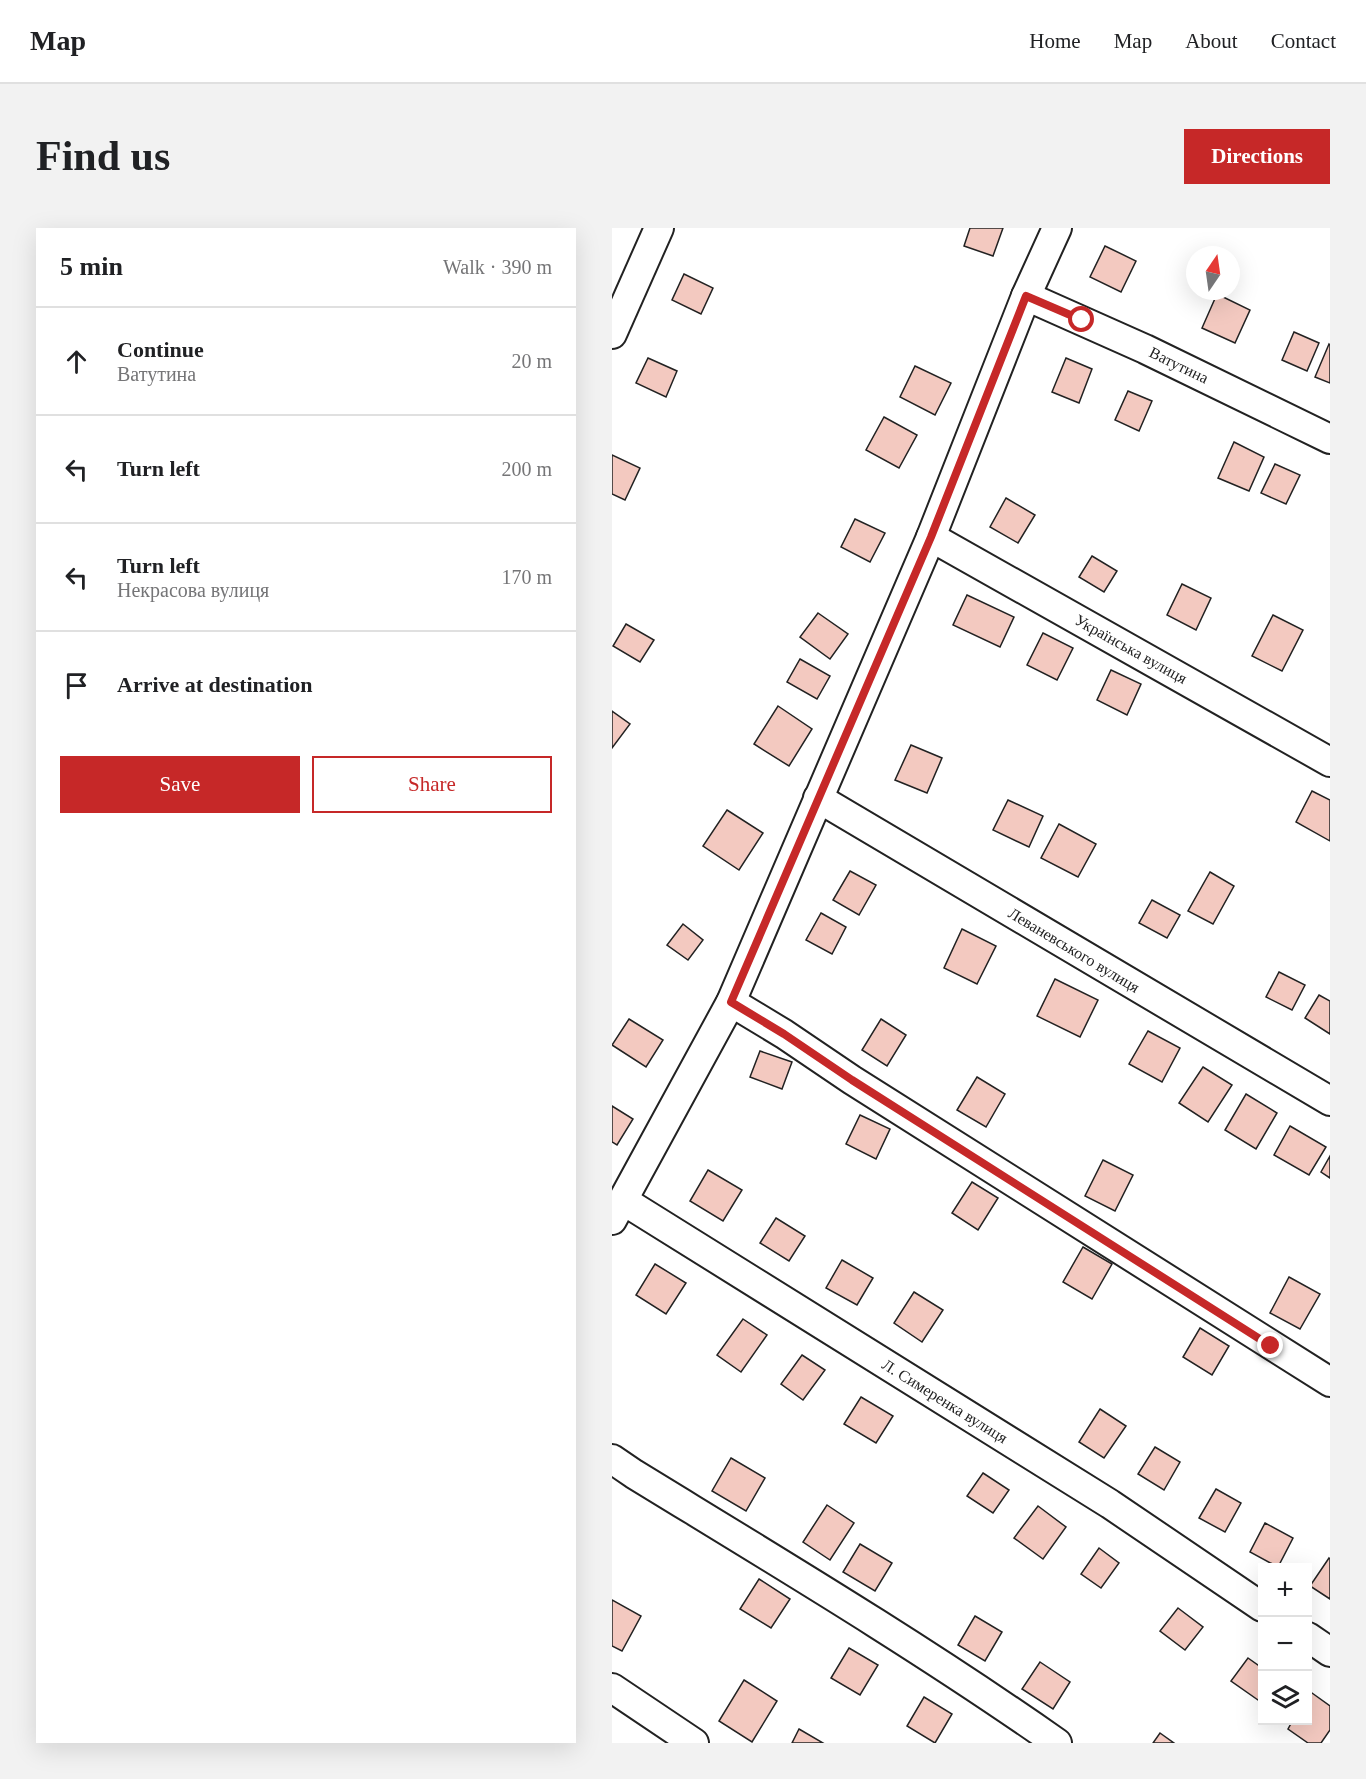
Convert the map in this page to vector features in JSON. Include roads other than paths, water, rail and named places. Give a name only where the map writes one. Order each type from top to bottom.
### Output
[{"type":"street","points":[[612,334],[659,228]]},
{"type":"street","points":[[618,1211],[731,1002],[931,537],[1026,296],[1057,228]]},
{"type":"street","name":"Ватутина","points":[[1026,296],[1145,349],[1330,439]]},
{"type":"street","name":"Українська вулиця","points":[[931,537],[1330,762]]},
{"type":"street","name":"Леваневського вулиця","points":[[818,798],[1330,1101]]},
{"type":"street","points":[[731,1002],[1330,1382]]},
{"type":"street","name":"Л. Симеренка вулиця","points":[[618,1211],[1110,1504],[1258,1604]]},
{"type":"street","points":[[612,1459],[912,1648],[1057,1743]]},
{"type":"street","points":[[1312,1640],[1330,1652]]},
{"type":"street","points":[[612,1688],[694,1743]]}]
